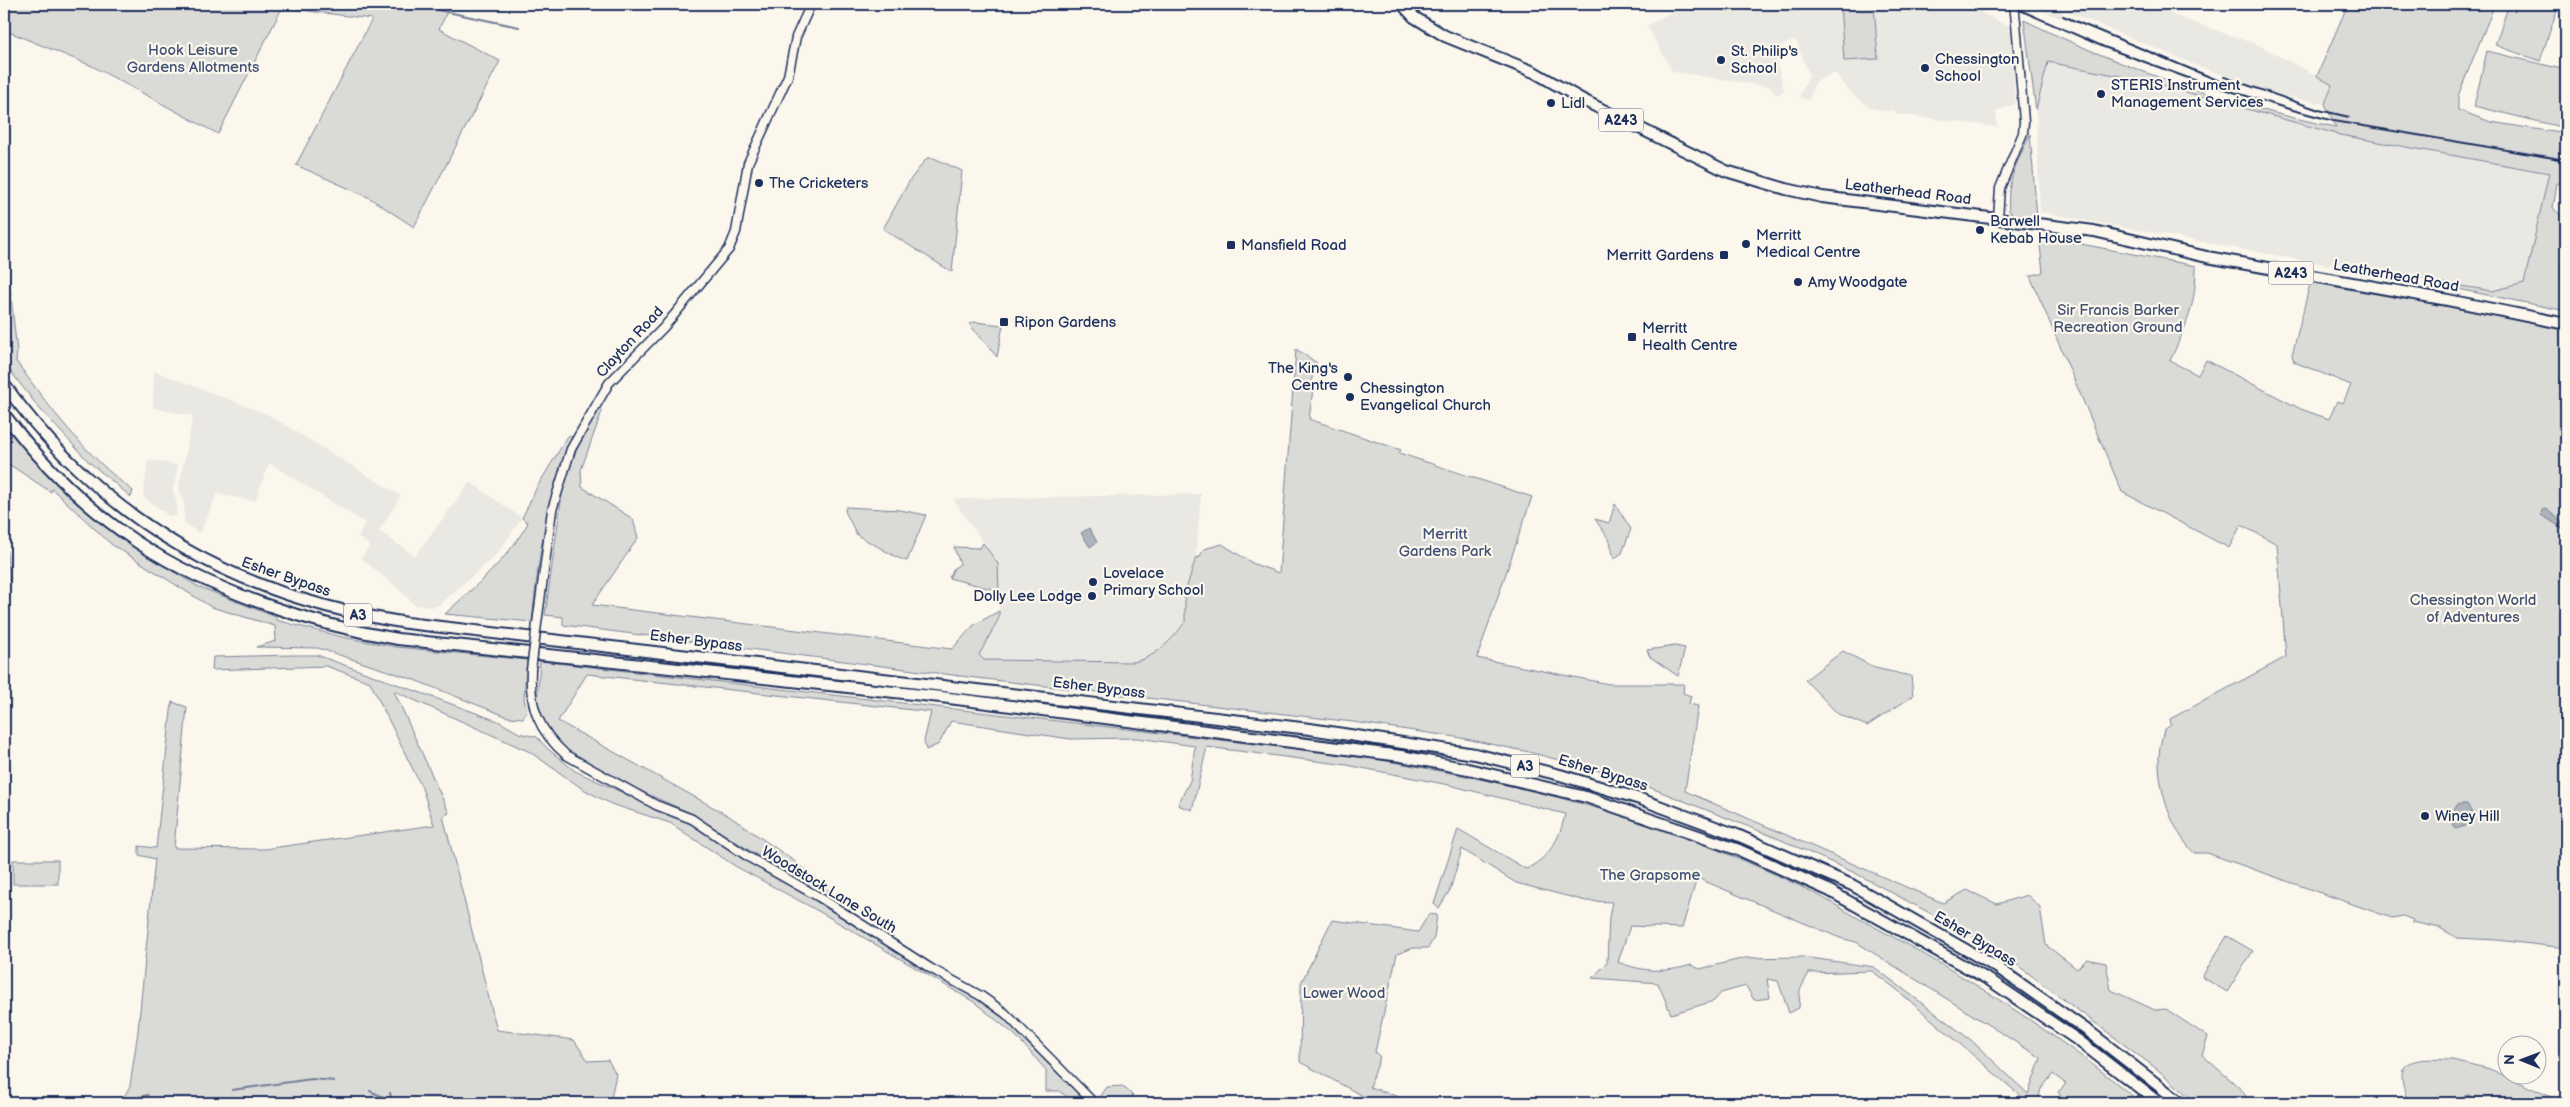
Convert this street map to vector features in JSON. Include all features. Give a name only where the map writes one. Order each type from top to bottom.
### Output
[{"type":"highway","name":"Leatherhead Road","points":[[1402,4],[1414,16],[1438,32],[1529,70],[1583,100],[1726,170],[1804,193],[2094,232],[2207,257],[2448,300],[2566,324]]},
{"type":"highway","name":"Esher Bypass","points":[[4,384],[20,406],[66,458],[98,488],[153,530],[199,558],[237,576],[341,611],[407,623],[1108,704],[1396,740],[1475,754],[1560,775],[1640,799],[1738,835],[1852,885],[1998,968],[2091,1032],[2181,1103]]},
{"type":"highway","name":"Esher Bypass","points":[[4,414],[39,456],[79,496],[152,551],[254,600],[357,632],[398,639],[951,698],[1373,752],[1468,768],[1586,797],[1739,850],[1828,890],[1991,981],[2079,1041],[2158,1103]]},
{"type":"street","name":"Clayton Road","points":[[538,720],[531,700],[531,670],[552,510],[571,450],[609,383],[664,326],[729,249],[739,220],[748,163],[788,76],[796,37],[811,4]]},
{"type":"street","points":[[1998,219],[2000,188],[2023,133],[2024,122],[2014,4]]},
{"type":"street","name":"Woodstock Lane South","points":[[538,720],[554,744],[579,764],[656,805],[692,819],[750,858],[790,880],[930,968],[981,996],[1005,1013],[1094,1103]]},
{"type":"shaded area","points":[[1684,4],[1964,4],[2011,27],[2015,104],[1996,111],[1997,127],[1896,114],[1894,110],[1886,111],[1871,108],[1853,95],[1835,73],[1815,82],[1809,100],[1799,97],[1809,75],[1796,40],[1773,49],[1784,91],[1776,95],[1770,87],[1676,72],[1674,74],[1647,26]]},
{"type":"shaded area","points":[[2027,4],[2151,4],[2178,17],[2258,45],[2332,84],[2325,104],[2276,94],[2193,64],[2064,10],[2060,18]]},
{"type":"shaded area","points":[[2048,62],[2150,82],[2340,135],[2549,173],[2524,283],[2492,291],[2360,271],[2040,212],[2036,110]]},
{"type":"shaded area","points":[[154,371],[267,414],[401,496],[379,531],[415,556],[470,482],[522,518],[497,554],[438,606],[431,607],[415,605],[361,558],[370,546],[358,537],[365,523],[269,463],[255,501],[217,494],[200,534],[184,523],[184,505],[179,486],[193,416],[153,408]]},
{"type":"shaded area","points":[[148,460],[178,465],[173,490],[177,505],[176,516],[169,516],[143,497]]},
{"type":"shaded area","name":"Lovelace Primary School","points":[[1201,494],[1196,557],[1185,593],[1185,622],[1161,649],[1145,660],[1134,662],[1026,660],[1010,662],[984,660],[979,655],[999,618],[998,564],[953,499]]},
{"type":"shaded area","points":[[2546,509],[2566,525],[2566,530],[2541,515],[2542,510]]},
{"type":"shaded area","points":[[1089,528],[1097,542],[1090,547],[1081,533]]},
{"type":"shaded area","points":[[2467,804],[2472,813],[2472,819],[2467,825],[2456,829],[2453,827],[2452,814],[2457,805]]},
{"type":"shaded area","points":[[2468,1095],[2489,1103],[2453,1103],[2456,1099]]},
{"type":"green space","name":"Hook Leisure Gardens Allotments","points":[[4,4],[284,4],[218,134],[92,66],[4,30]]},
{"type":"green space","points":[[284,4],[409,4],[447,12],[439,29],[500,61],[414,227],[368,197],[296,165],[372,19],[284,8]]},
{"type":"green space","points":[[1840,4],[1874,4],[1878,59],[1844,61]]},
{"type":"green space","points":[[2348,4],[2495,4],[2458,96],[2458,110],[2491,122],[2566,134],[2566,185],[2557,183],[2553,208],[2565,219],[2566,244],[2561,272],[2566,287],[2566,311],[2443,286],[2443,283],[2492,291],[2524,283],[2549,173],[2340,135],[2150,82],[2048,62],[2036,110],[2024,20],[2099,54],[2177,84],[2256,108],[2336,127],[2325,104],[2332,85],[2317,76]]},
{"type":"green space","points":[[2509,4],[2559,4],[2540,61],[2495,45]]},
{"type":"green space","points":[[2487,51],[2566,70],[2565,128],[2474,106]]},
{"type":"green space","points":[[2030,134],[2037,217],[2014,215],[2009,211],[2011,180]]},
{"type":"green space","points":[[927,158],[934,158],[962,171],[952,272],[883,229],[910,180]]},
{"type":"green space","points":[[4,233],[17,352],[16,361],[84,447],[133,491],[131,497],[88,461],[39,408],[4,363]]},
{"type":"green space","points":[[2039,236],[2196,266],[2196,280],[2189,315],[2170,361],[2198,375],[2206,360],[2301,409],[2329,419],[2337,401],[2343,403],[2351,385],[2294,362],[2292,355],[2311,280],[2566,330],[2566,948],[2497,940],[2457,938],[2440,928],[2412,922],[2413,920],[2403,916],[2392,918],[2207,853],[2194,853],[2186,843],[2173,821],[2161,783],[2159,754],[2164,730],[2171,725],[2170,719],[2286,657],[2277,544],[2241,525],[2229,548],[2122,492],[2030,276],[2043,272]]},
{"type":"green space","points":[[974,322],[1003,325],[997,357],[969,324]]},
{"type":"green space","name":"Merritt Gardens Park","points":[[1296,349],[1317,363],[1309,387],[1313,389],[1309,419],[1401,450],[1399,453],[1532,497],[1477,658],[1609,684],[1684,684],[1683,693],[1691,696],[1689,704],[1698,706],[1685,791],[1943,903],[1967,890],[1997,904],[2027,895],[2040,907],[2046,945],[2077,969],[2087,959],[2106,963],[2111,990],[2155,1010],[2166,1009],[2208,1037],[2202,1055],[2241,1089],[2250,1103],[2196,1103],[2157,1069],[1993,947],[1855,873],[1777,838],[1626,778],[1529,752],[1456,737],[1353,722],[968,677],[563,625],[563,617],[545,615],[562,494],[573,457],[598,409],[602,411],[581,470],[582,487],[633,519],[638,538],[592,605],[952,649],[974,625],[999,611],[999,618],[979,655],[984,660],[1134,662],[1142,660],[1163,647],[1185,622],[1185,593],[1196,557],[1199,558],[1204,549],[1222,544],[1254,564],[1279,573]]},
{"type":"green space","points":[[4,421],[48,474],[95,515],[143,553],[197,586],[276,617],[276,620],[342,637],[397,647],[527,660],[524,698],[527,712],[523,718],[508,717],[412,679],[318,648],[256,647],[276,641],[275,626],[211,607],[111,544],[52,489],[51,492],[4,461]]},
{"type":"green space","points":[[568,436],[572,437],[556,482],[545,528],[537,574],[532,622],[445,614],[490,572],[519,537],[528,523],[522,518],[537,487]]},
{"type":"green space","points":[[1615,504],[1631,529],[1622,553],[1614,559],[1610,541],[1595,519],[1609,523]]},
{"type":"green space","points":[[846,507],[900,510],[926,515],[907,561],[896,557],[857,535],[845,511]]},
{"type":"green space","points":[[5,535],[10,582],[4,575]]},
{"type":"green space","points":[[983,543],[998,564],[999,591],[949,578],[954,568],[960,564],[954,547],[980,548]]},
{"type":"green space","points":[[1675,646],[1685,648],[1678,676],[1650,657],[1647,650]]},
{"type":"green space","points":[[1843,651],[1875,668],[1911,676],[1913,696],[1867,726],[1838,714],[1805,680]]},
{"type":"green space","points":[[317,655],[498,721],[519,733],[537,737],[548,749],[575,771],[689,823],[746,861],[832,910],[918,965],[974,997],[1003,1018],[1089,1103],[1076,1103],[1059,1091],[1046,1091],[1046,1070],[1015,1035],[974,1002],[820,912],[735,866],[670,823],[611,804],[583,789],[530,752],[394,691],[449,813],[443,816],[497,1030],[574,1040],[588,1061],[608,1060],[616,1074],[610,1103],[4,1103],[4,1098],[77,1102],[124,1097],[130,1086],[138,1031],[155,859],[139,855],[139,846],[156,848],[172,702],[187,707],[174,848],[264,849],[434,825],[422,788],[370,682],[326,666],[212,670],[213,657]]},
{"type":"green space","name":"The Grapsome","points":[[540,661],[1359,756],[1517,787],[1610,812],[1690,839],[1743,860],[1820,896],[1978,986],[2045,1030],[2141,1103],[2066,1103],[2058,1092],[2066,1084],[2053,1074],[2041,1089],[2037,1103],[2023,1103],[2023,1098],[1896,989],[1872,971],[1809,973],[1800,990],[1799,1008],[1789,1013],[1778,981],[1767,979],[1770,998],[1754,1000],[1746,986],[1721,993],[1714,1001],[1671,1014],[1658,983],[1592,978],[1607,963],[1609,917],[1612,902],[1586,901],[1516,883],[1462,849],[1450,890],[1439,908],[1434,904],[1458,829],[1526,869],[1534,865],[1552,847],[1560,832],[1565,814],[1449,785],[1347,765],[1207,747],[1192,810],[1178,804],[1190,781],[1195,746],[1137,738],[1070,739],[951,721],[939,744],[926,750],[924,741],[931,712],[587,674],[558,721],[729,816],[793,860],[836,897],[833,903],[692,814],[612,778],[564,749],[551,737],[539,712],[537,703]],"holes":[[[1697,878],[1840,938],[1856,942],[2041,1058],[2028,1094],[1971,1040],[1874,967],[1803,957],[1745,958],[1700,969],[1691,965],[1681,968],[1654,970],[1636,968],[1618,962],[1630,926],[1682,928]]]},
{"type":"green space","points":[[13,860],[58,860],[58,884],[13,884]]},
{"type":"green space","name":"Lower Wood","points":[[1429,914],[1437,915],[1434,938],[1428,948],[1413,948],[1397,954],[1375,1052],[1380,1057],[1370,1087],[1416,1103],[1368,1103],[1368,1099],[1300,1062],[1301,983],[1332,920],[1418,932]]},
{"type":"green space","points":[[2227,936],[2253,951],[2227,992],[2202,977]]},
{"type":"green space","points":[[4,962],[7,964],[4,1083]]},
{"type":"green space","points":[[2430,1059],[2452,1060],[2490,1069],[2498,1073],[2498,1084],[2523,1084],[2564,1103],[2489,1103],[2468,1095],[2456,1099],[2453,1103],[2408,1103],[2403,1086],[2402,1076],[2404,1069],[2414,1061]]},
{"type":"green space","points":[[1123,1086],[1133,1096],[1127,1103],[1096,1103],[1107,1087]]},
{"type":"waterway","points":[[344,4],[363,4]]},
{"type":"waterway","points":[[409,4],[519,27]]},
{"type":"waterway","points":[[232,1090],[312,1079],[334,1081]]},
{"type":"waterway","points":[[370,1091],[394,1102],[403,1102]]},
{"type":"waterway","points":[[388,1103],[391,1097],[390,1093]]},
{"type":"waterway","points":[[115,1103],[148,1095]]},
{"type":"waterway","points":[[4,1102],[25,1103]]},
{"type":"railway","points":[[2006,4],[2104,47],[2191,79],[2289,109],[2334,121],[2566,160]]},
{"type":"railway","points":[[2063,16],[2222,82]]},
{"type":"railway","points":[[2224,77],[2319,110],[2349,117]]},
{"type":"place","name":"St. Philip's School","points":[[1721,60]]},
{"type":"place","name":"Chessington School","points":[[1925,68]]},
{"type":"place","name":"STERIS Instrument Management Services","points":[[2101,94]]},
{"type":"place","name":"Lidl","points":[[1551,103]]},
{"type":"place","name":"The Cricketers","points":[[759,183]]},
{"type":"place","name":"Barwell Kebab House","points":[[1980,230]]},
{"type":"place","name":"Merritt Medical Centre","points":[[1746,244]]},
{"type":"place","name":"Mansfield Road","points":[[1231,245]]},
{"type":"place","name":"Merritt Gardens","points":[[1724,255]]},
{"type":"place","name":"Amy Woodgate","points":[[1798,282]]},
{"type":"place","name":"Ripon Gardens","points":[[1004,322]]},
{"type":"place","name":"Merritt Health Centre","points":[[1632,337]]},
{"type":"place","name":"The King's Centre","points":[[1348,377]]},
{"type":"place","name":"Chessington Evangelical Church","points":[[1350,397]]},
{"type":"place","name":"Lovelace Primary School","points":[[1093,582]]},
{"type":"place","name":"Dolly Lee Lodge","points":[[1092,596]]},
{"type":"place","name":"Winey Hill","points":[[2425,816]]},
{"type":"park label","name":"Sir Francis Barker Recreation Ground","points":[[2118,318]]},
{"type":"park label","name":"Chessington World of Adventures","points":[[2473,608]]}]
